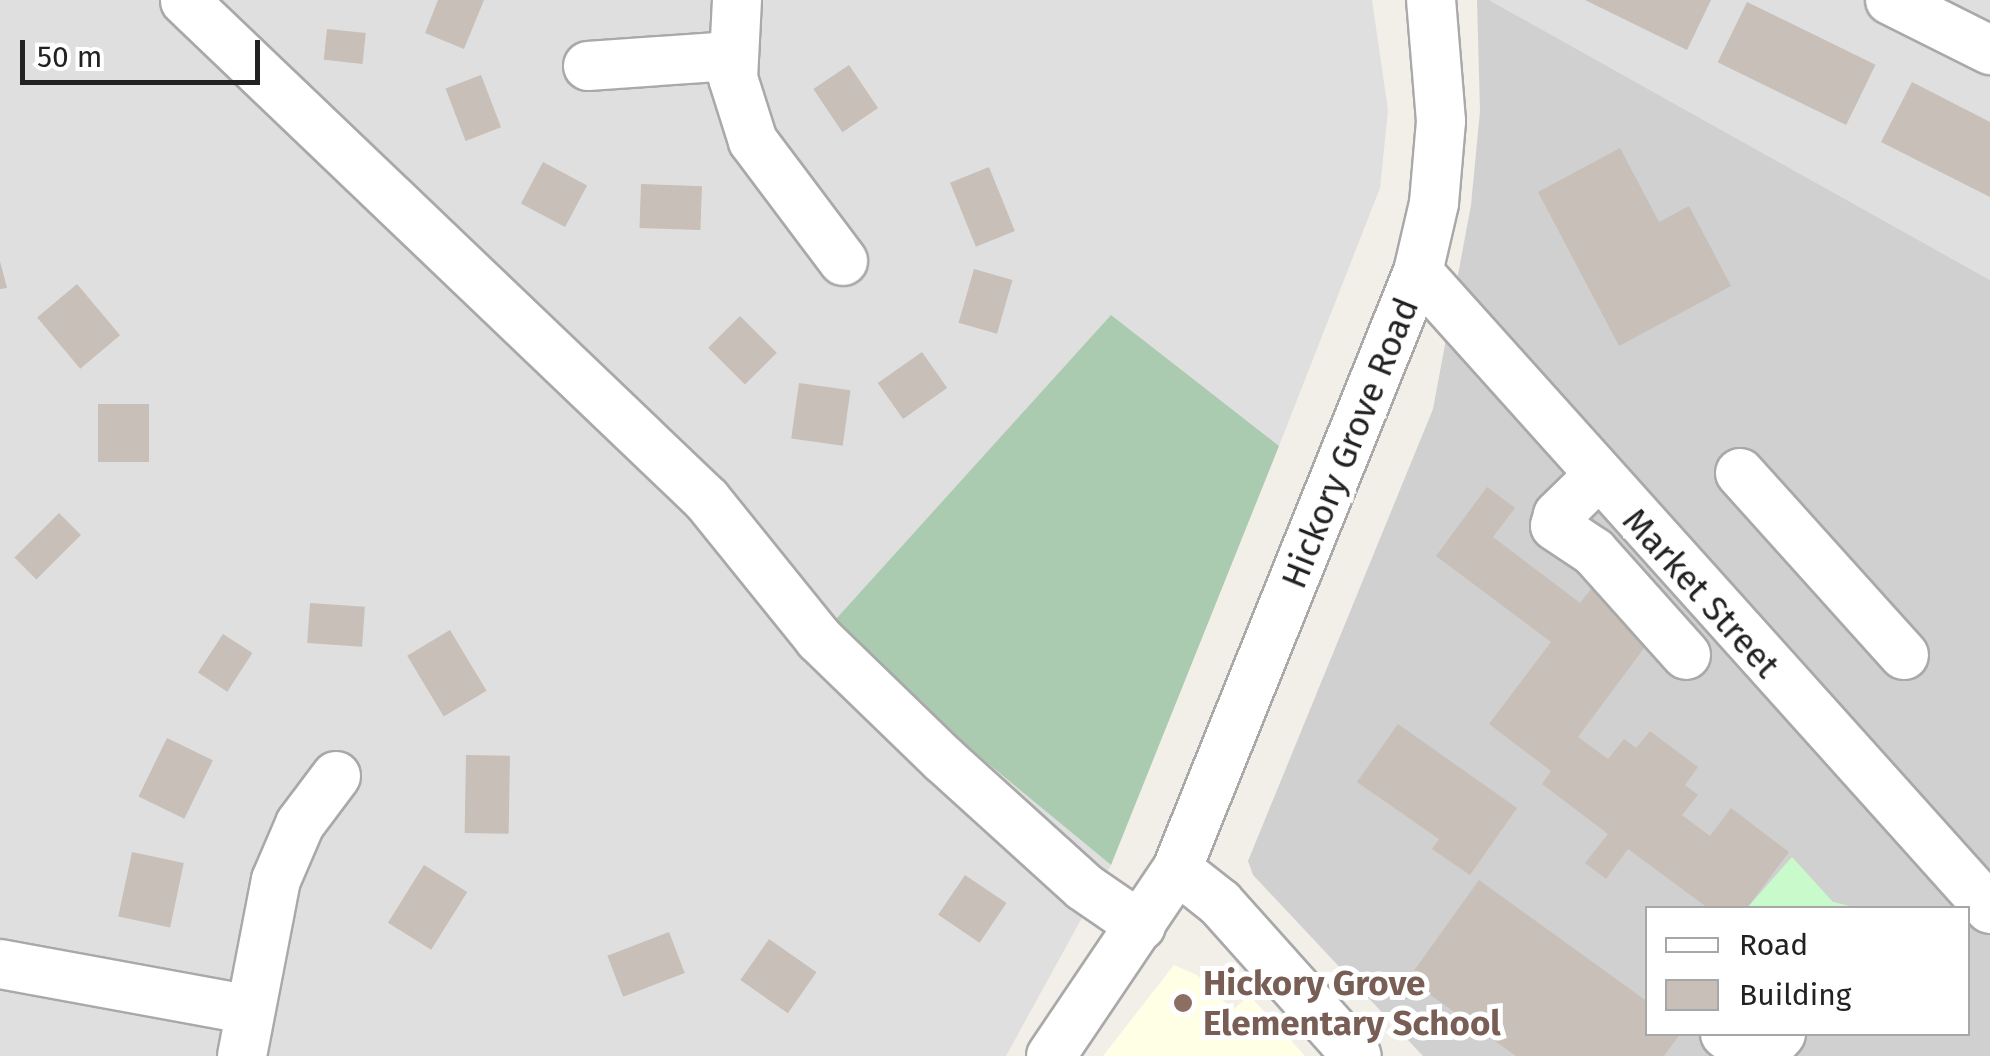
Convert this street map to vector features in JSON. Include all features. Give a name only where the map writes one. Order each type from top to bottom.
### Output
[{"type":"street","points":[[737,0],[732,56],[752,141],[843,262]]},
{"type":"street","name":"Hickory Grove Road","points":[[1051,1056],[1177,869],[1418,272],[1434,203],[1440,122],[1431,0]]},
{"type":"street","points":[[1890,0],[1990,50]]},
{"type":"street","points":[[185,1],[394,194],[707,500],[832,653],[1084,887],[1141,926]]},
{"type":"street","points":[[588,66],[732,56]]},
{"type":"street","name":"Market Street","points":[[1418,272],[1990,909]]},
{"type":"street","points":[[1740,473],[1904,655]]},
{"type":"street","points":[[1598,476],[1558,514],[1555,526],[1594,552],[1686,655]]},
{"type":"street","points":[[242,1056],[290,841],[336,776]]},
{"type":"street","points":[[1177,869],[1220,903],[1357,1056]]},
{"type":"street","points":[[0,964],[250,1010]]},
{"type":"shaded area","points":[[0,0],[1372,0],[1388,110],[1380,188],[1279,446],[1111,316],[826,630],[1111,865],[1006,1056],[0,1056]]},
{"type":"shaded area","points":[[1477,0],[1489,0],[1990,280],[1990,1056],[1423,1056],[1253,875],[1248,861],[1433,409],[1471,205],[1480,111]]},
{"type":"shaded area","points":[[1489,0],[1990,0],[1990,280]]},
{"type":"shaded area","points":[[1111,315],[1279,446],[1111,865],[826,630]]},
{"type":"shaded area","name":"Hickory Grove Elementary School","points":[[1174,965],[1197,975],[1233,1010],[1249,995],[1305,1056],[1103,1056]]},
{"type":"green space","points":[[1792,857],[1833,902],[1850,906],[1749,906]]},
{"type":"building","points":[[438,0],[484,0],[464,49],[425,33]]},
{"type":"building","points":[[1585,0],[1711,0],[1687,50]]},
{"type":"building","points":[[1747,2],[1876,65],[1846,125],[1718,62]]},
{"type":"building","points":[[327,29],[366,33],[363,64],[324,60]]},
{"type":"building","points":[[849,65],[878,108],[842,132],[813,89]]},
{"type":"building","points":[[481,75],[501,127],[466,141],[446,89]]},
{"type":"building","points":[[1912,82],[1990,122],[1990,197],[1881,142]]},
{"type":"building","points":[[1620,148],[1659,222],[1689,206],[1731,286],[1619,346],[1538,192]]},
{"type":"building","points":[[543,162],[587,185],[565,227],[521,203]]},
{"type":"building","points":[[989,167],[1015,231],[976,247],[950,183]]},
{"type":"building","points":[[641,184],[702,186],[700,230],[639,228]]},
{"type":"building","points":[[0,261],[7,288],[0,289]]},
{"type":"building","points":[[974,269],[1012,280],[997,334],[959,323]]},
{"type":"building","points":[[77,284],[120,335],[80,369],[37,317]]},
{"type":"building","points":[[740,316],[777,353],[745,385],[708,348]]},
{"type":"building","points":[[922,352],[947,388],[903,419],[878,383]]},
{"type":"building","points":[[799,383],[850,390],[843,446],[791,438]]},
{"type":"building","points":[[98,404],[149,404],[149,462],[98,462]]},
{"type":"building","points":[[1487,487],[1515,508],[1493,537],[1580,603],[1591,589],[1653,636],[1578,737],[1608,759],[1624,739],[1636,748],[1650,731],[1698,767],[1685,785],[1698,795],[1682,815],[1710,836],[1731,808],[1789,852],[1748,906],[1705,906],[1628,849],[1606,879],[1585,863],[1608,834],[1542,784],[1551,771],[1489,724],[1551,642],[1436,556]]},
{"type":"building","points":[[59,513],[81,535],[36,579],[14,558]]},
{"type":"building","points":[[310,603],[365,607],[362,647],[307,643]]},
{"type":"building","points":[[450,630],[487,691],[444,717],[407,656]]},
{"type":"building","points":[[223,634],[252,653],[227,692],[198,673]]},
{"type":"building","points":[[1398,724],[1517,808],[1470,875],[1432,849],[1439,839],[1357,782]]},
{"type":"building","points":[[167,738],[213,760],[184,819],[139,796]]},
{"type":"building","points":[[466,755],[510,756],[509,834],[465,833]]},
{"type":"building","points":[[132,852],[184,863],[170,928],[118,917]]},
{"type":"building","points":[[424,865],[467,892],[431,950],[388,923]]},
{"type":"building","points":[[965,875],[1006,903],[980,943],[938,915]]},
{"type":"building","points":[[1479,880],[1645,1000],[1645,1036],[1679,1036],[1664,1056],[1516,1056],[1408,979]]},
{"type":"building","points":[[669,932],[685,973],[623,997],[607,956]]},
{"type":"building","points":[[769,939],[817,972],[788,1013],[740,980]]},
{"type":"place","name":"Hickory Grove Elementary School","points":[[1183,1003]]}]
